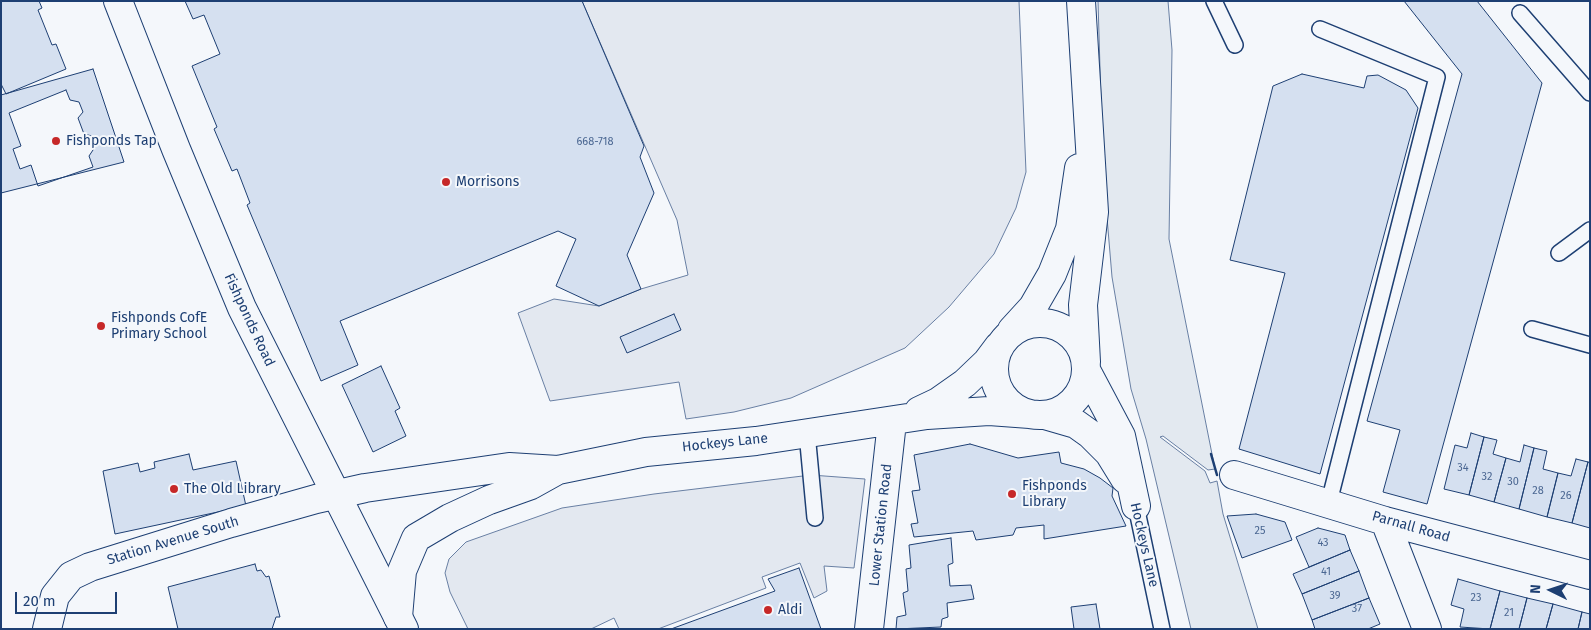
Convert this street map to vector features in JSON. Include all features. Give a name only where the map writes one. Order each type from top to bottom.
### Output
[{"type":"street","name":"Fishponds Road","points":[[118,1],[176,149],[242,308],[401,623]]},
{"type":"street","name":"Hockeys Lane","points":[[335,494],[509,467],[558,470],[646,452],[756,441],[892,422],[928,415],[974,411],[1037,414],[1061,410],[1074,400],[1082,386],[1086,366],[1082,305],[1094,212],[1081,1]]},
{"type":"street","name":"Hockeys Lane","points":[[892,422],[927,408],[952,393],[977,373],[1040,297],[1065,242],[1075,199],[1086,105]]},
{"type":"street","name":"Hockeys Lane","points":[[1086,366],[1076,339],[1056,325],[1031,323],[1004,340],[993,370],[999,392],[1015,408],[1076,424],[1100,444],[1121,471],[1136,506]]},
{"type":"street","points":[[1086,366],[1121,436],[1136,506]]},
{"type":"street","name":"Lower Station Road","points":[[869,629],[892,422]]},
{"type":"street","name":"Hockeys Lane","points":[[401,623],[402,571],[416,538],[450,518],[489,500],[531,485],[558,470]]},
{"type":"street","name":"Parnall Road","points":[[1234,475],[1329,502],[1385,521],[1590,575]]},
{"type":"street","name":"Station Avenue South","points":[[47,629],[52,604],[59,588],[66,580],[80,570],[231,523],[335,494]]},
{"type":"street","points":[[1385,521],[1427,629]]},
{"type":"lane","points":[[1214,1],[1235,45]]},
{"type":"lane","points":[[1520,13],[1590,93]]},
{"type":"lane","points":[[1320,29],[1437,78],[1329,502]]},
{"type":"lane","points":[[1560,253],[1590,230]]},
{"type":"lane","points":[[1532,329],[1590,345]]},
{"type":"lane","points":[[808,433],[815,518]]},
{"type":"lane","name":"Hockeys Lane","points":[[1136,506],[1162,629]]},
{"type":"shaded area","points":[[582,1],[1019,1],[1026,172],[1016,208],[994,254],[949,307],[905,348],[791,398],[734,412],[686,419],[679,382],[550,401],[518,313],[554,299],[599,306],[641,289],[688,275],[677,220]]},
{"type":"shaded area","points":[[1098,1],[1168,1],[1172,50],[1169,239],[1215,469],[1208,470],[1163,436],[1160,437],[1205,471],[1210,483],[1217,481],[1223,514],[1258,629],[1191,629],[1146,439],[1131,389],[1112,277],[1103,170]]},
{"type":"shaded area","points":[[811,475],[865,479],[854,568],[824,566],[827,591],[814,598],[800,563],[762,577],[766,588],[658,629],[619,629],[614,618],[591,629],[468,629],[450,592],[445,573],[449,559],[466,542],[562,508],[654,494]]},
{"type":"building","points":[[1,1],[39,1],[42,8],[38,10],[52,45],[56,44],[66,69],[6,94],[1,84]]},
{"type":"building","name":"Morrisons","points":[[185,1],[582,1],[644,146],[640,157],[654,193],[627,255],[641,289],[599,306],[556,286],[576,239],[558,231],[340,321],[358,365],[321,381],[247,205],[250,203],[237,169],[232,171],[214,129],[217,127],[192,66],[220,54],[204,15],[193,19]]},
{"type":"building","points":[[1404,1],[1477,1],[1542,83],[1427,504],[1383,492],[1400,430],[1367,421],[1462,74]]},
{"type":"building","name":"Fishponds Tap","points":[[93,69],[124,162],[1,193],[1,95]]},
{"type":"building","points":[[1302,74],[1364,88],[1367,76],[1378,75],[1406,90],[1418,108],[1320,474],[1239,449],[1285,273],[1230,260],[1273,86]]},
{"type":"building","name":"Fishponds Tap","points":[[66,90],[70,100],[79,102],[83,112],[78,118],[84,134],[92,136],[95,147],[89,156],[93,167],[38,186],[31,165],[20,169],[13,149],[21,146],[9,113]]},
{"type":"building","points":[[674,314],[681,330],[627,353],[620,337]]},
{"type":"building","points":[[381,366],[400,408],[395,411],[406,436],[373,452],[342,385]]},
{"type":"building","points":[[1471,433],[1484,437],[1469,495],[1444,489],[1455,445],[1467,448]]},
{"type":"building","points":[[1484,437],[1497,440],[1493,454],[1506,458],[1494,502],[1469,495]]},
{"type":"building","name":"Fishponds Library","points":[[970,444],[1018,458],[1059,452],[1061,463],[1084,469],[1113,488],[1112,496],[1126,526],[1044,539],[1044,525],[1016,528],[1013,535],[976,540],[973,531],[914,537],[911,524],[918,523],[912,491],[920,490],[914,455]]},
{"type":"building","points":[[1524,445],[1534,448],[1519,509],[1494,502],[1506,458],[1520,462]]},
{"type":"building","points":[[1534,448],[1547,451],[1543,469],[1558,473],[1547,517],[1519,509]]},
{"type":"building","name":"The Old Library","points":[[189,454],[193,470],[236,461],[246,506],[115,534],[103,471],[138,463],[140,472],[155,468],[154,462]]},
{"type":"building","points":[[1576,459],[1588,462],[1572,523],[1547,517],[1558,473],[1571,476]]},
{"type":"building","points":[[1588,462],[1590,463],[1590,528],[1572,523]]},
{"type":"building","points":[[1256,514],[1285,522],[1292,540],[1242,558],[1227,516]]},
{"type":"building","points":[[1318,528],[1345,535],[1350,550],[1309,567],[1296,537]]},
{"type":"building","points":[[951,538],[953,563],[948,565],[950,586],[971,585],[974,599],[947,603],[948,617],[942,619],[941,627],[896,629],[897,617],[906,615],[903,593],[908,591],[906,569],[911,568],[909,545]]},
{"type":"building","points":[[1350,550],[1359,571],[1302,594],[1293,574]]},
{"type":"building","points":[[255,564],[257,571],[261,570],[266,577],[269,576],[280,617],[276,617],[272,629],[178,629],[168,587]]},
{"type":"building","name":"Aldi","points":[[799,568],[821,629],[671,629],[775,591],[768,579]]},
{"type":"building","points":[[1359,571],[1369,598],[1312,620],[1302,594]]},
{"type":"building","points":[[1458,579],[1500,591],[1490,629],[1460,627],[1464,609],[1451,605]]},
{"type":"building","points":[[1500,591],[1527,598],[1519,629],[1490,629]]},
{"type":"building","points":[[1369,598],[1380,624],[1368,629],[1315,629],[1312,620]]},
{"type":"building","points":[[1527,598],[1553,604],[1546,629],[1519,629]]},
{"type":"building","points":[[1096,604],[1100,629],[1074,629],[1071,607]]},
{"type":"building","points":[[1553,604],[1582,612],[1578,629],[1546,629]]},
{"type":"building","points":[[1582,612],[1590,614],[1590,629],[1578,629]]},
{"type":"wall","points":[[1211,454],[1217,475]]},
{"type":"place","name":"Fishponds Tap","points":[[56,141]]},
{"type":"place","name":"Morrisons","points":[[446,182]]},
{"type":"place","name":"Fishponds CofE Primary School","points":[[101,326]]},
{"type":"place","name":"The Old Library","points":[[174,489]]},
{"type":"place","name":"Fishponds Library","points":[[1012,494]]},
{"type":"place","name":"Aldi","points":[[768,610]]}]
